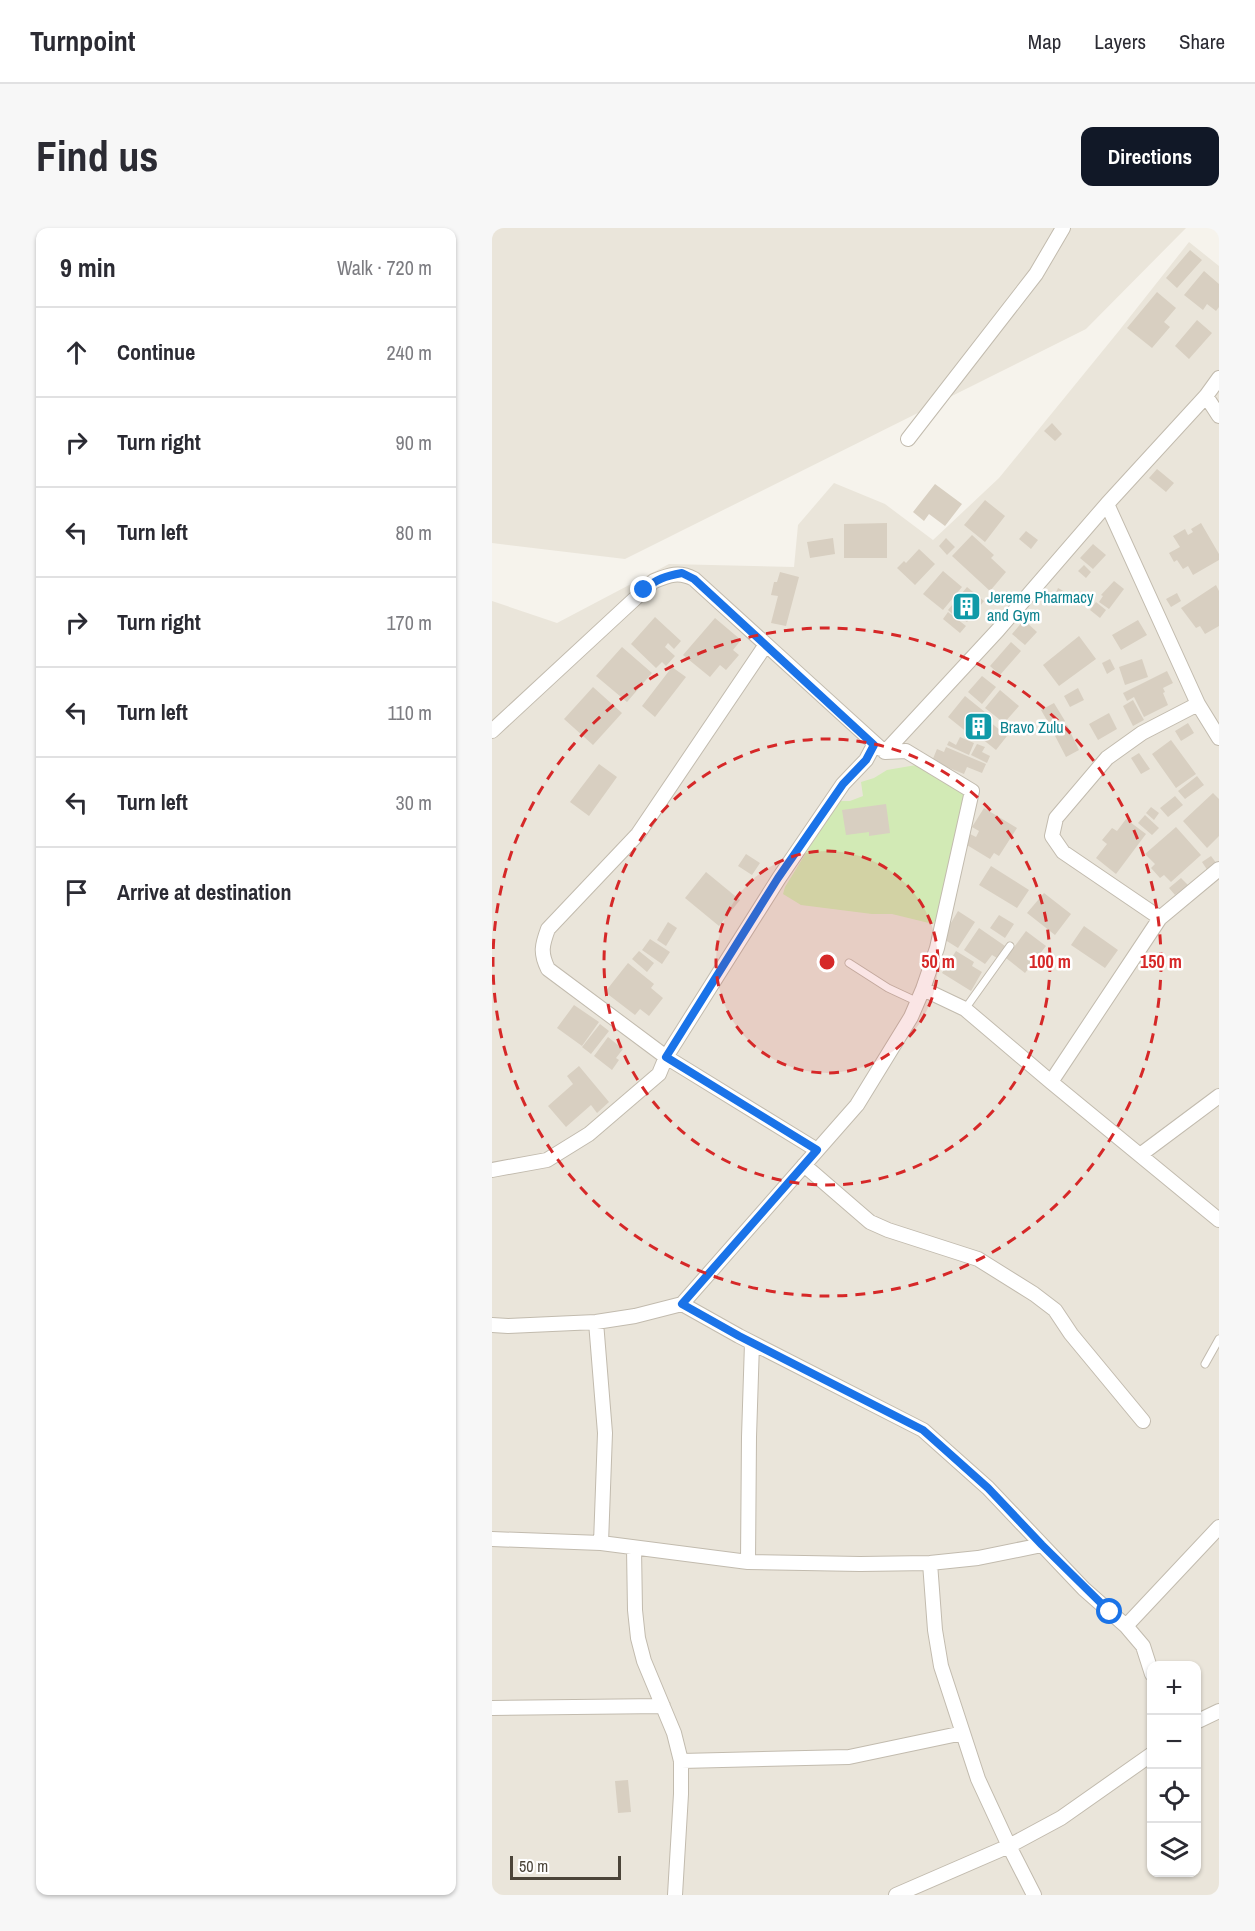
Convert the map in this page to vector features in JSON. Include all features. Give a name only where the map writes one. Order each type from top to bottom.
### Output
[{"type":"street","points":[[908,439],[1036,274],[1063,228]]},
{"type":"street","points":[[492,1170],[547,1160],[589,1134],[659,1074],[666,1057],[778,878],[843,784],[998,630],[1107,504],[1206,396],[1219,378]]},
{"type":"street","points":[[1206,396],[1219,416]]},
{"type":"street","points":[[1107,504],[1198,704],[1219,738]]},
{"type":"street","points":[[492,731],[654,581],[682,573],[694,579],[880,749],[906,752],[972,791],[948,906],[921,995],[906,1026],[857,1105],[682,1304],[635,1316],[596,1322],[492,1325]]},
{"type":"street","points":[[765,646],[638,834],[548,929],[541,946],[542,958],[549,969],[666,1057],[817,1150]]},
{"type":"street","points":[[1160,918],[1063,852],[1052,836],[1056,818],[1107,758],[1142,733],[1198,704]]},
{"type":"street","points":[[1051,1082],[1160,918],[1219,869]]},
{"type":"street","points":[[921,995],[965,1009],[1219,1220]]},
{"type":"street","points":[[1140,1155],[1219,1096]]},
{"type":"street","points":[[804,1165],[870,1222],[978,1259],[1034,1294],[1055,1310],[1071,1334],[1143,1421]]},
{"type":"street","points":[[682,1304],[752,1343],[923,1430],[988,1488],[1084,1588],[1126,1626],[1143,1646],[1148,1661]]},
{"type":"street","points":[[596,1322],[605,1433],[601,1543]]},
{"type":"street","points":[[748,1562],[748,1437],[752,1343]]},
{"type":"street","points":[[1126,1626],[1219,1527]]},
{"type":"street","points":[[492,1539],[601,1543],[748,1562],[930,1563],[978,1558],[1042,1545]]},
{"type":"street","points":[[634,1549],[638,1638],[644,1661],[674,1733],[681,1761],[675,1895]]},
{"type":"street","points":[[930,1563],[935,1630],[941,1666],[978,1779],[1034,1895]]},
{"type":"street","points":[[492,1708],[663,1706]]},
{"type":"street","points":[[1201,1720],[1219,1711]]},
{"type":"street","points":[[681,1761],[849,1757],[963,1733]]},
{"type":"street","points":[[896,1895],[1009,1846],[1061,1818],[1147,1758]]},
{"type":"lane","points":[[965,1009],[1010,946]]},
{"type":"lane","points":[[849,963],[888,988],[921,995]]},
{"type":"lane","points":[[1205,1364],[1219,1339]]},
{"type":"shaded area","points":[[492,228],[1186,228],[1086,329],[625,559],[492,543]]},
{"type":"shaded area","points":[[1189,242],[1219,266],[1219,1895],[492,1895],[492,601],[557,623],[669,564],[794,567],[798,525],[834,483],[885,504],[933,540],[999,478]]},
{"type":"green space","points":[[922,764],[969,794],[944,906],[933,924],[892,914],[872,914],[801,905],[783,894],[785,887],[833,809],[841,801],[850,801],[863,796],[861,782],[874,778],[887,770]]},
{"type":"building","points":[[1190,250],[1202,260],[1177,288],[1166,278]]},
{"type":"building","points":[[1204,271],[1219,284],[1219,307],[1216,311],[1207,304],[1203,310],[1184,295]]},
{"type":"building","points":[[1157,292],[1176,308],[1164,322],[1170,327],[1152,348],[1127,328]]},
{"type":"building","points":[[1197,320],[1212,333],[1189,359],[1175,346]]},
{"type":"building","points":[[1052,423],[1062,434],[1055,441],[1044,431]]},
{"type":"building","points":[[1157,469],[1174,483],[1166,492],[1149,478]]},
{"type":"building","points":[[935,484],[962,504],[945,526],[929,514],[924,521],[913,512]]},
{"type":"building","points":[[985,500],[1005,516],[985,542],[964,525]]},
{"type":"building","points":[[887,523],[887,558],[844,558],[844,524]]},
{"type":"building","points":[[1201,523],[1219,554],[1219,560],[1193,575],[1188,566],[1183,569],[1177,560],[1174,562],[1169,553],[1180,547],[1173,536],[1185,529],[1188,535],[1193,532],[1191,529]]},
{"type":"building","points":[[1026,531],[1038,540],[1031,549],[1019,539]]},
{"type":"building","points":[[972,535],[994,555],[991,558],[1006,572],[990,591],[952,556]]},
{"type":"building","points":[[833,538],[835,554],[810,558],[807,542]]},
{"type":"building","points":[[946,538],[955,547],[947,555],[939,546]]},
{"type":"building","points":[[1093,544],[1106,555],[1093,569],[1080,558]]},
{"type":"building","points":[[919,549],[935,564],[915,585],[897,568],[904,561],[906,563]]},
{"type":"building","points":[[1084,565],[1091,572],[1086,578],[1078,571]]},
{"type":"building","points":[[943,571],[962,587],[943,610],[923,594]]},
{"type":"building","points":[[780,572],[799,577],[786,626],[771,623],[778,596],[771,595],[774,582],[777,582]]},
{"type":"building","points":[[1114,581],[1124,589],[1109,609],[1099,602],[1103,596],[1101,595]]},
{"type":"building","points":[[1216,585],[1219,591],[1219,626],[1205,634],[1200,626],[1196,628],[1181,608]]},
{"type":"building","name":"Jereme Pharmacy and Gym","points":[[967,587],[984,601],[967,622],[961,618],[959,620],[948,610]]},
{"type":"building","points":[[1058,588],[1067,593],[1063,600],[1055,595]]},
{"type":"building","points":[[1050,593],[1054,598],[1046,606],[1042,600]]},
{"type":"building","points":[[1177,593],[1181,601],[1171,607],[1166,599]]},
{"type":"building","points":[[1096,602],[1106,610],[1100,618],[1090,610]]},
{"type":"building","name":"Jereme Pharmacy and Gym","points":[[948,612],[966,626],[960,633],[943,619]]},
{"type":"building","points":[[655,617],[681,641],[674,649],[668,643],[665,647],[675,656],[666,666],[662,662],[656,668],[631,644]]},
{"type":"building","points":[[715,618],[741,640],[733,650],[739,655],[726,670],[720,665],[710,677],[683,655]]},
{"type":"building","points":[[1024,620],[1037,632],[1025,645],[1012,634]]},
{"type":"building","points":[[1138,620],[1147,635],[1121,650],[1112,635]]},
{"type":"building","points":[[1079,636],[1096,659],[1059,686],[1043,665]]},
{"type":"building","points":[[1011,642],[1021,651],[1000,675],[990,666]]},
{"type":"building","points":[[622,647],[652,673],[627,702],[596,676]]},
{"type":"building","points":[[1110,659],[1115,669],[1107,674],[1102,663]]},
{"type":"building","points":[[1142,659],[1148,677],[1125,685],[1119,667]]},
{"type":"building","points":[[672,667],[686,677],[655,717],[642,706]]},
{"type":"building","points":[[1167,671],[1173,683],[1163,688],[1168,705],[1144,717],[1134,697],[1127,701],[1123,693]]},
{"type":"building","points":[[982,676],[996,687],[982,704],[968,692]]},
{"type":"building","points":[[593,687],[622,713],[593,745],[564,719]]},
{"type":"building","points":[[1078,688],[1084,700],[1070,707],[1064,696]]},
{"type":"building","points":[[1000,690],[1019,706],[1004,723],[985,708]]},
{"type":"building","name":"Bravo Zulu","points":[[965,696],[991,717],[989,721],[1007,736],[996,750],[976,734],[973,737],[948,717]]},
{"type":"building","points":[[1133,700],[1144,720],[1133,726],[1123,706]]},
{"type":"building","points":[[1054,703],[1065,721],[1052,729],[1041,710]]},
{"type":"building","points":[[1109,713],[1117,729],[1098,740],[1089,724]]},
{"type":"building","points":[[1188,723],[1194,733],[1181,741],[1175,731]]},
{"type":"building","points":[[1067,725],[1079,750],[1066,757],[1053,732]]},
{"type":"building","points":[[960,737],[974,743],[969,755],[947,745],[949,741],[956,745]]},
{"type":"building","points":[[1171,740],[1196,774],[1176,788],[1152,754]]},
{"type":"building","points":[[977,744],[985,747],[982,752],[990,756],[987,763],[971,755]]},
{"type":"building","points":[[946,747],[986,764],[982,773],[967,767],[964,774],[932,761],[937,749],[944,752]]},
{"type":"building","points":[[1139,753],[1150,769],[1141,774],[1131,758]]},
{"type":"building","points":[[599,764],[617,777],[589,816],[570,802]]},
{"type":"building","points":[[1197,776],[1204,785],[1185,799],[1178,791]]},
{"type":"building","points":[[1213,793],[1219,799],[1219,836],[1207,848],[1183,821]]},
{"type":"building","points":[[1175,796],[1183,805],[1168,817],[1160,808]]},
{"type":"building","points":[[886,804],[890,833],[869,836],[869,832],[846,835],[842,810]]},
{"type":"building","points":[[1151,807],[1159,813],[1154,820],[1146,813]]},
{"type":"building","points":[[984,808],[1017,828],[999,856],[994,853],[990,859],[962,842],[968,833],[976,837],[979,831],[972,827]]},
{"type":"building","points":[[1145,815],[1159,828],[1152,835],[1138,823]]},
{"type":"building","points":[[1126,819],[1146,834],[1116,874],[1096,858],[1107,844],[1102,840],[1112,828],[1117,831]]},
{"type":"building","points":[[1176,827],[1201,855],[1171,882],[1164,875],[1160,878],[1151,868],[1155,864],[1145,854]]},
{"type":"building","points":[[746,854],[760,863],[752,875],[738,866]]},
{"type":"building","points":[[1211,856],[1217,864],[1208,871],[1202,862]]},
{"type":"building","points":[[991,866],[1029,890],[1017,908],[979,885]]},
{"type":"building","points":[[706,872],[740,900],[719,926],[685,898]]},
{"type":"building","points":[[1181,878],[1188,885],[1175,895],[1169,888]]},
{"type":"building","points":[[1044,893],[1071,914],[1055,935],[1027,913]]},
{"type":"building","points":[[958,911],[975,922],[958,948],[942,938]]},
{"type":"building","points":[[999,915],[1014,924],[1005,938],[990,928]]},
{"type":"building","points":[[668,922],[677,928],[666,946],[657,940]]},
{"type":"building","points":[[1084,926],[1118,950],[1105,968],[1071,945]]},
{"type":"building","points":[[979,928],[1005,946],[997,958],[992,955],[985,964],[964,950]]},
{"type":"building","points":[[1026,931],[1046,946],[1025,973],[1006,958]]},
{"type":"building","points":[[650,939],[670,952],[662,964],[642,950]]},
{"type":"building","points":[[639,951],[654,963],[647,972],[632,959]]},
{"type":"building","points":[[956,951],[974,962],[972,966],[982,972],[971,991],[942,973]]},
{"type":"building","points":[[628,963],[654,984],[651,988],[663,998],[649,1016],[640,1009],[635,1015],[605,992]]},
{"type":"building","points":[[574,1005],[599,1022],[582,1046],[557,1028]]},
{"type":"building","points":[[600,1024],[609,1031],[591,1054],[582,1047]]},
{"type":"building","points":[[608,1037],[623,1049],[616,1058],[619,1060],[612,1070],[594,1056]]},
{"type":"building","points":[[579,1066],[609,1102],[597,1113],[591,1105],[566,1127],[548,1106],[573,1084],[567,1076]]},
{"type":"building","points":[[628,1780],[631,1812],[618,1813],[615,1781]]},
{"type":"place","name":"Jereme Pharmacy and Gym","points":[[966,606]]},
{"type":"place","name":"Bravo Zulu","points":[[979,727]]},
{"type":"route","points":[[644,590],[654,581],[666,576],[682,573],[694,579],[874,745],[866,760],[843,784],[778,878],[666,1057],[817,1150],[682,1304],[739,1336],[923,1430],[988,1488],[1110,1612]]}]
